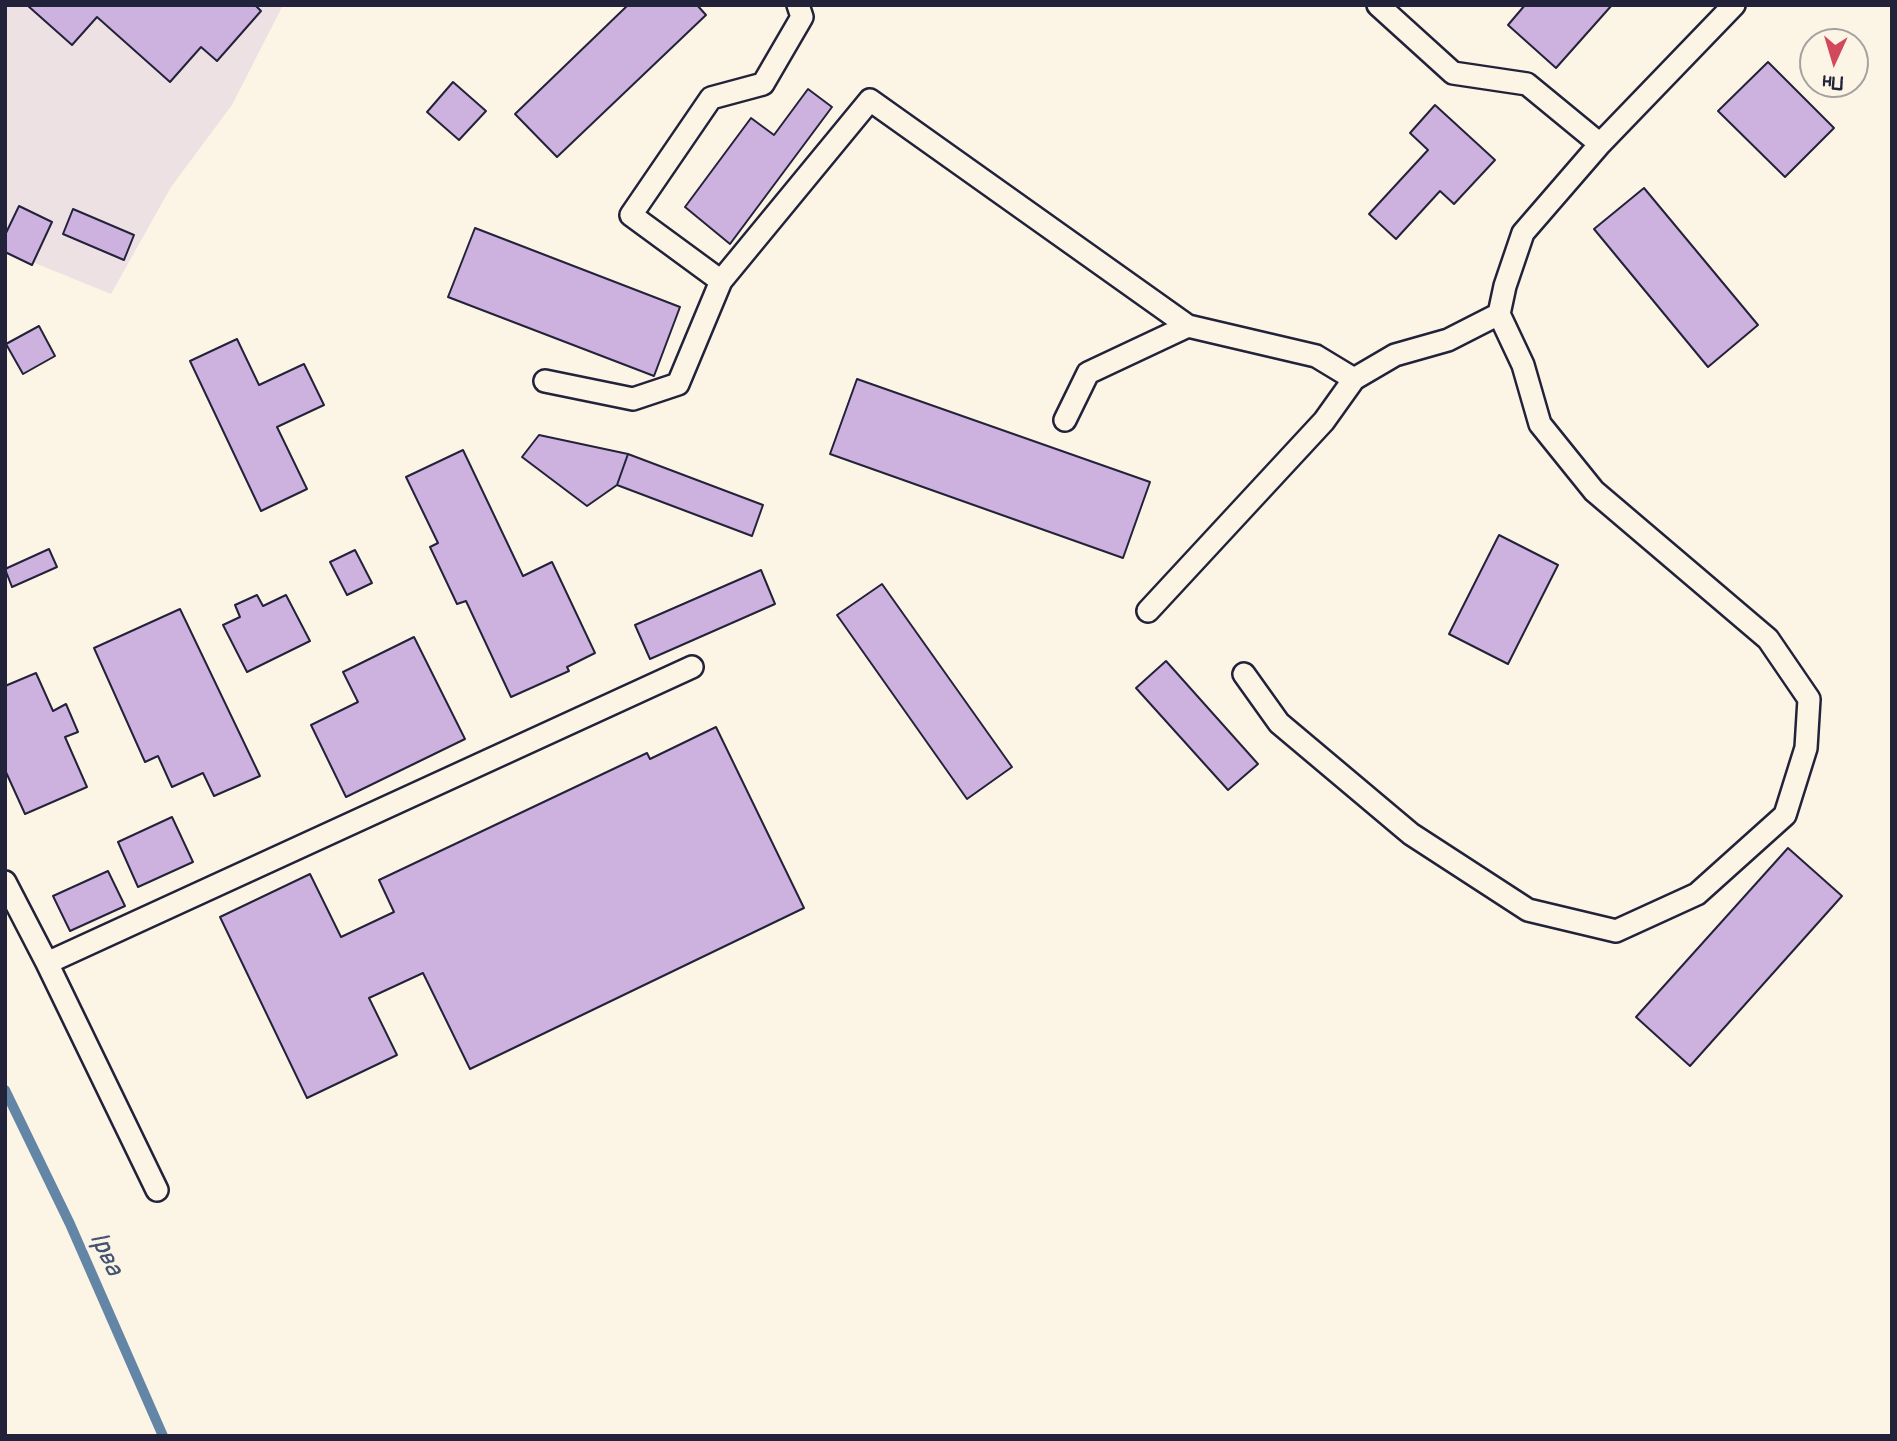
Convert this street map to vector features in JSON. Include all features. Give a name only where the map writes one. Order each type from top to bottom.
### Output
[{"type":"lane","points":[[722,281],[631,215],[710,99],[763,84],[802,17],[798,5]]},
{"type":"lane","points":[[1378,5],[1453,73],[1527,84],[1600,144]]},
{"type":"lane","points":[[1244,674],[1279,723],[1411,834],[1528,910],[1616,931],[1697,894],[1785,815],[1806,748],[1809,699],[1768,639],[1594,491],[1540,424],[1523,365],[1499,314],[1505,285],[1523,233],[1600,144],[1734,5]]},
{"type":"lane","points":[[545,381],[633,399],[678,384],[722,281],[870,100],[1188,326],[1316,356],[1354,379]]},
{"type":"lane","points":[[1148,611],[1324,421],[1354,379],[1395,355],[1448,340],[1499,314]]},
{"type":"lane","points":[[1065,420],[1088,373],[1188,326]]},
{"type":"lane","points":[[47,964],[692,667]]},
{"type":"lane","points":[[5,882],[156,1190]]},
{"type":"shaded area","points":[[5,5],[283,5],[232,105],[171,187],[111,294],[5,251]]},
{"type":"building","points":[[27,5],[255,5],[261,11],[217,61],[201,47],[170,82],[97,17],[72,45]]},
{"type":"building","points":[[628,5],[697,5],[706,15],[557,157],[515,114]]},
{"type":"building","points":[[1525,5],[1612,5],[1556,68],[1508,25]]},
{"type":"building","points":[[1768,62],[1799,93],[1799,98],[1804,98],[1834,128],[1785,177],[1718,111]]},
{"type":"building","points":[[453,82],[486,111],[459,140],[427,112]]},
{"type":"building","points":[[808,89],[832,107],[730,244],[685,207],[751,118],[774,135]]},
{"type":"building","points":[[1435,105],[1495,160],[1454,204],[1440,191],[1396,239],[1369,214],[1428,150],[1410,133]]},
{"type":"building","points":[[1644,188],[1758,325],[1708,367],[1594,229]]},
{"type":"building","points":[[19,206],[52,222],[32,265],[5,252],[5,235]]},
{"type":"building","points":[[73,209],[134,235],[124,260],[63,234]]},
{"type":"building","points":[[475,228],[680,307],[654,376],[448,297]]},
{"type":"building","points":[[39,326],[55,356],[23,374],[6,344]]},
{"type":"building","points":[[237,339],[259,385],[304,364],[324,405],[277,427],[307,489],[261,511],[190,361]]},
{"type":"building","points":[[857,379],[1150,482],[1123,558],[830,454]]},
{"type":"building","points":[[539,435],[628,454],[617,485],[587,506],[522,457]]},
{"type":"building","points":[[463,450],[523,576],[552,562],[595,653],[567,667],[569,671],[511,697],[466,601],[457,604],[430,547],[438,543],[406,477]]},
{"type":"building","points":[[628,454],[763,505],[752,536],[617,485]]},
{"type":"building","points":[[1499,535],[1558,565],[1508,664],[1449,634]]},
{"type":"building","points":[[49,549],[57,567],[12,587],[5,569]]},
{"type":"building","points":[[355,550],[372,583],[347,595],[330,562]]},
{"type":"building","points":[[761,570],[775,604],[650,659],[635,625]]},
{"type":"building","points":[[882,584],[1012,767],[967,799],[837,615]]},
{"type":"building","points":[[257,595],[263,606],[286,595],[310,641],[247,672],[223,625],[240,617],[235,605]]},
{"type":"building","points":[[180,609],[260,776],[214,796],[203,773],[172,787],[158,756],[145,762],[94,648]]},
{"type":"building","points":[[414,637],[465,739],[346,797],[311,725],[358,702],[343,672]]},
{"type":"building","points":[[1166,661],[1258,764],[1228,790],[1136,688]]},
{"type":"building","points":[[36,673],[53,711],[66,704],[78,732],[65,737],[87,787],[25,814],[5,770],[5,686]]},
{"type":"building","points":[[716,727],[804,908],[470,1069],[423,973],[369,998],[397,1055],[307,1098],[220,917],[310,874],[341,937],[394,912],[379,880],[647,753],[650,759]]},
{"type":"building","points":[[172,817],[193,862],[138,887],[118,842]]},
{"type":"building","points":[[1788,848],[1842,896],[1690,1066],[1636,1017]]},
{"type":"building","points":[[108,871],[125,906],[70,931],[53,896]]},
{"type":"waterway","name":"Ірва","points":[[5,1090],[70,1224],[163,1436]]}]
